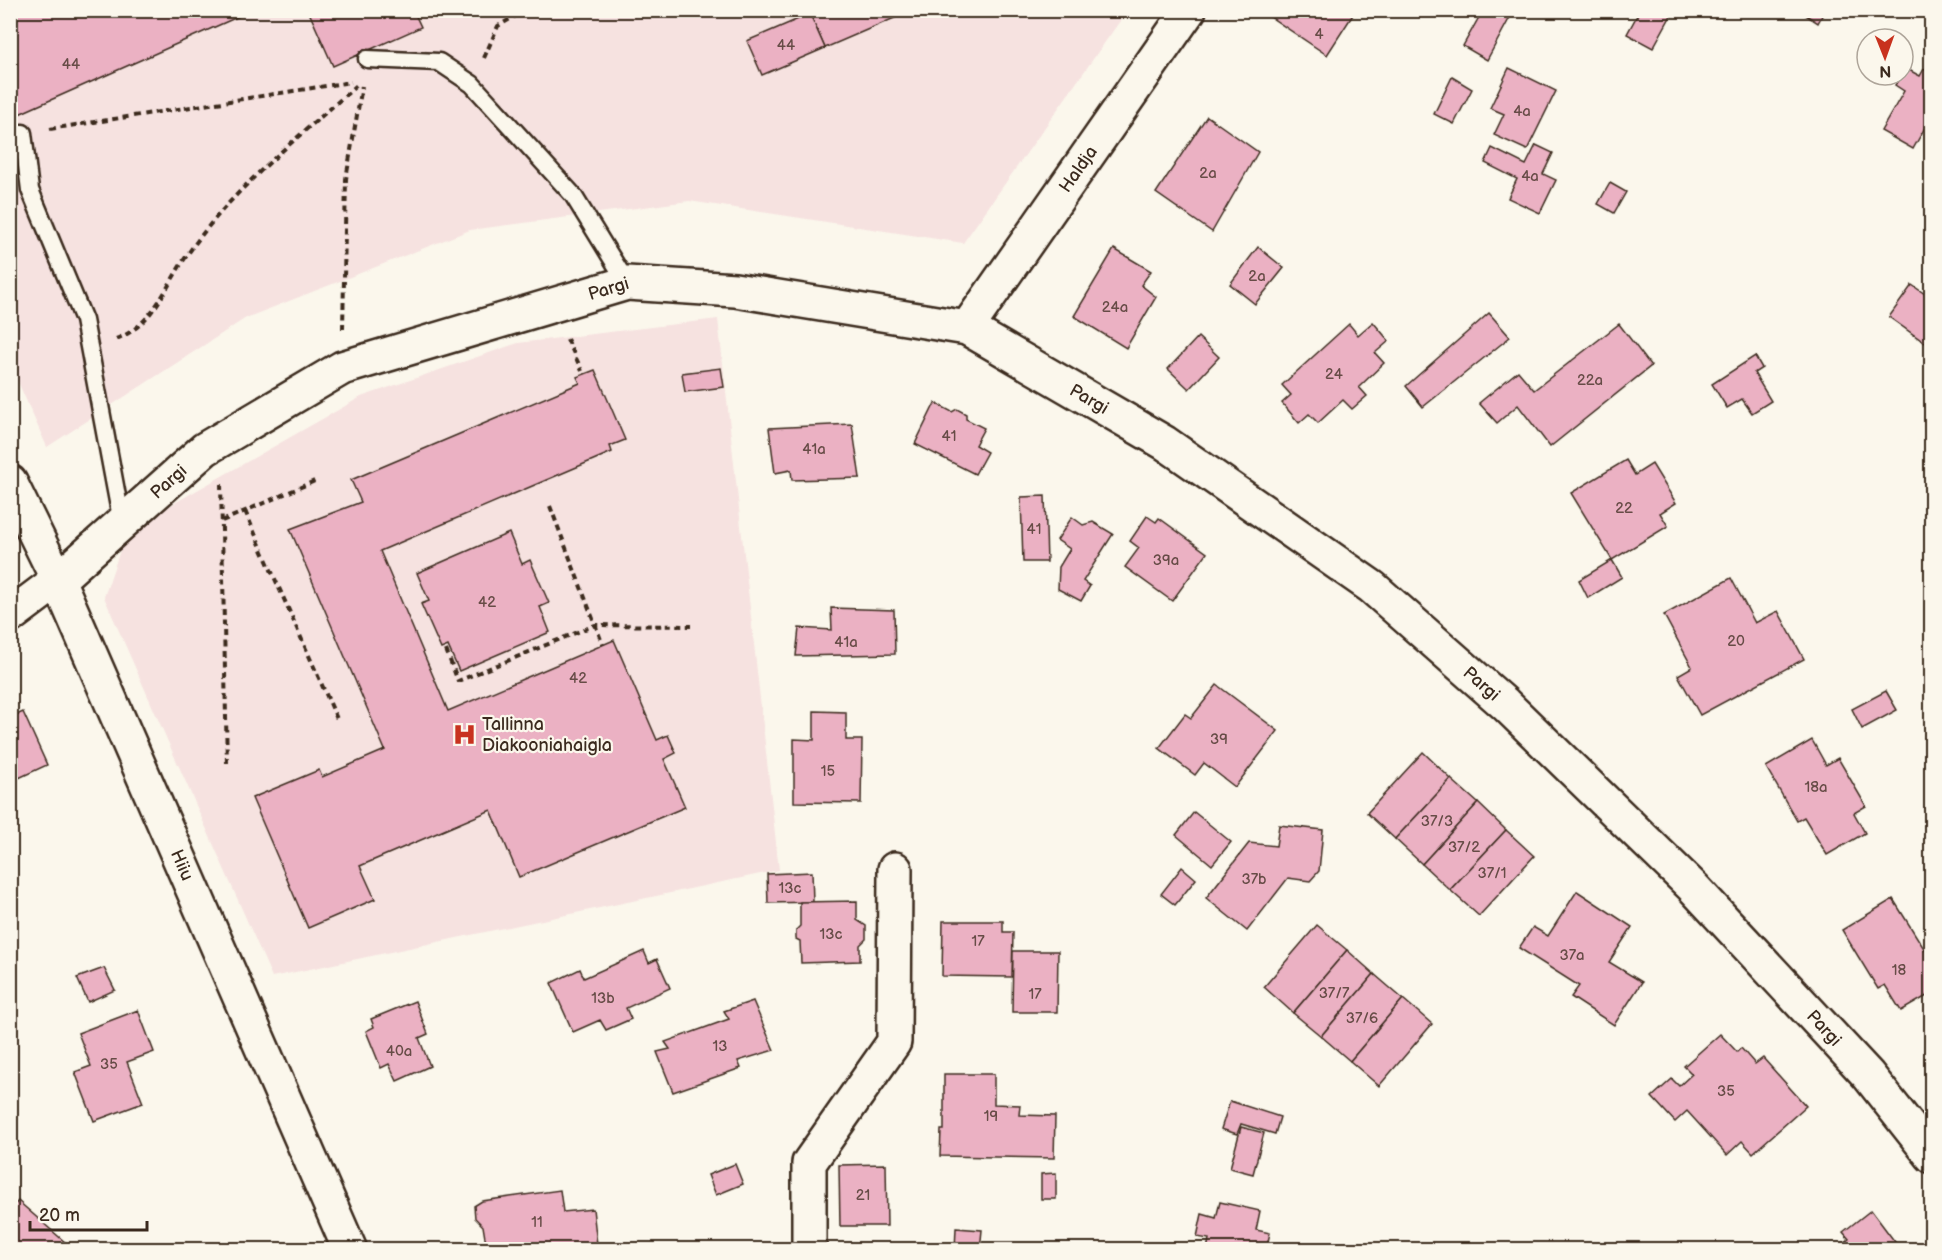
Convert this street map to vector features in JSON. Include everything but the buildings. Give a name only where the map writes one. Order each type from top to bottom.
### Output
[{"type":"street","name":"Haldja","points":[[967,328],[1189,10]]},
{"type":"street","name":"Pargi","points":[[10,616],[58,580],[205,449],[342,368],[627,283],[735,290],[967,328],[1166,442],[1372,587],[1505,704],[1693,887],[1868,1075],[1932,1156]]},
{"type":"street","name":"Hiiu","points":[[10,482],[58,580],[350,1250]]},
{"type":"street","points":[[809,1250],[809,1163],[894,1042],[895,869]]},
{"type":"lane","points":[[367,59],[440,62],[472,84],[573,195],[627,283]]},
{"type":"lane","points":[[23,133],[30,190],[84,321],[122,523]]},
{"type":"path","points":[[472,84],[498,26],[526,10]]},
{"type":"path","points":[[23,133],[363,80]]},
{"type":"path","points":[[88,343],[118,339],[145,323],[193,246],[242,189],[363,80]]},
{"type":"path","points":[[342,368],[346,180],[363,80]]},
{"type":"path","points":[[564,331],[582,371]]},
{"type":"path","points":[[221,479],[227,764]]},
{"type":"path","points":[[222,521],[317,480]]},
{"type":"path","points":[[550,506],[603,645]]},
{"type":"path","points":[[245,511],[337,719]]},
{"type":"path","points":[[446,650],[458,681],[595,625],[691,626]]},
{"type":"shaded area","points":[[10,11],[1127,11],[963,243],[689,201],[470,230],[246,318],[47,447],[11,366]]},
{"type":"shaded area","name":"Tallinna Diakooniahaigla","points":[[718,319],[779,870],[272,977],[104,597],[127,530],[361,397],[518,343]]},
{"type":"place","name":"Tallinna Diakooniahaigla","points":[[464,734]]}]
